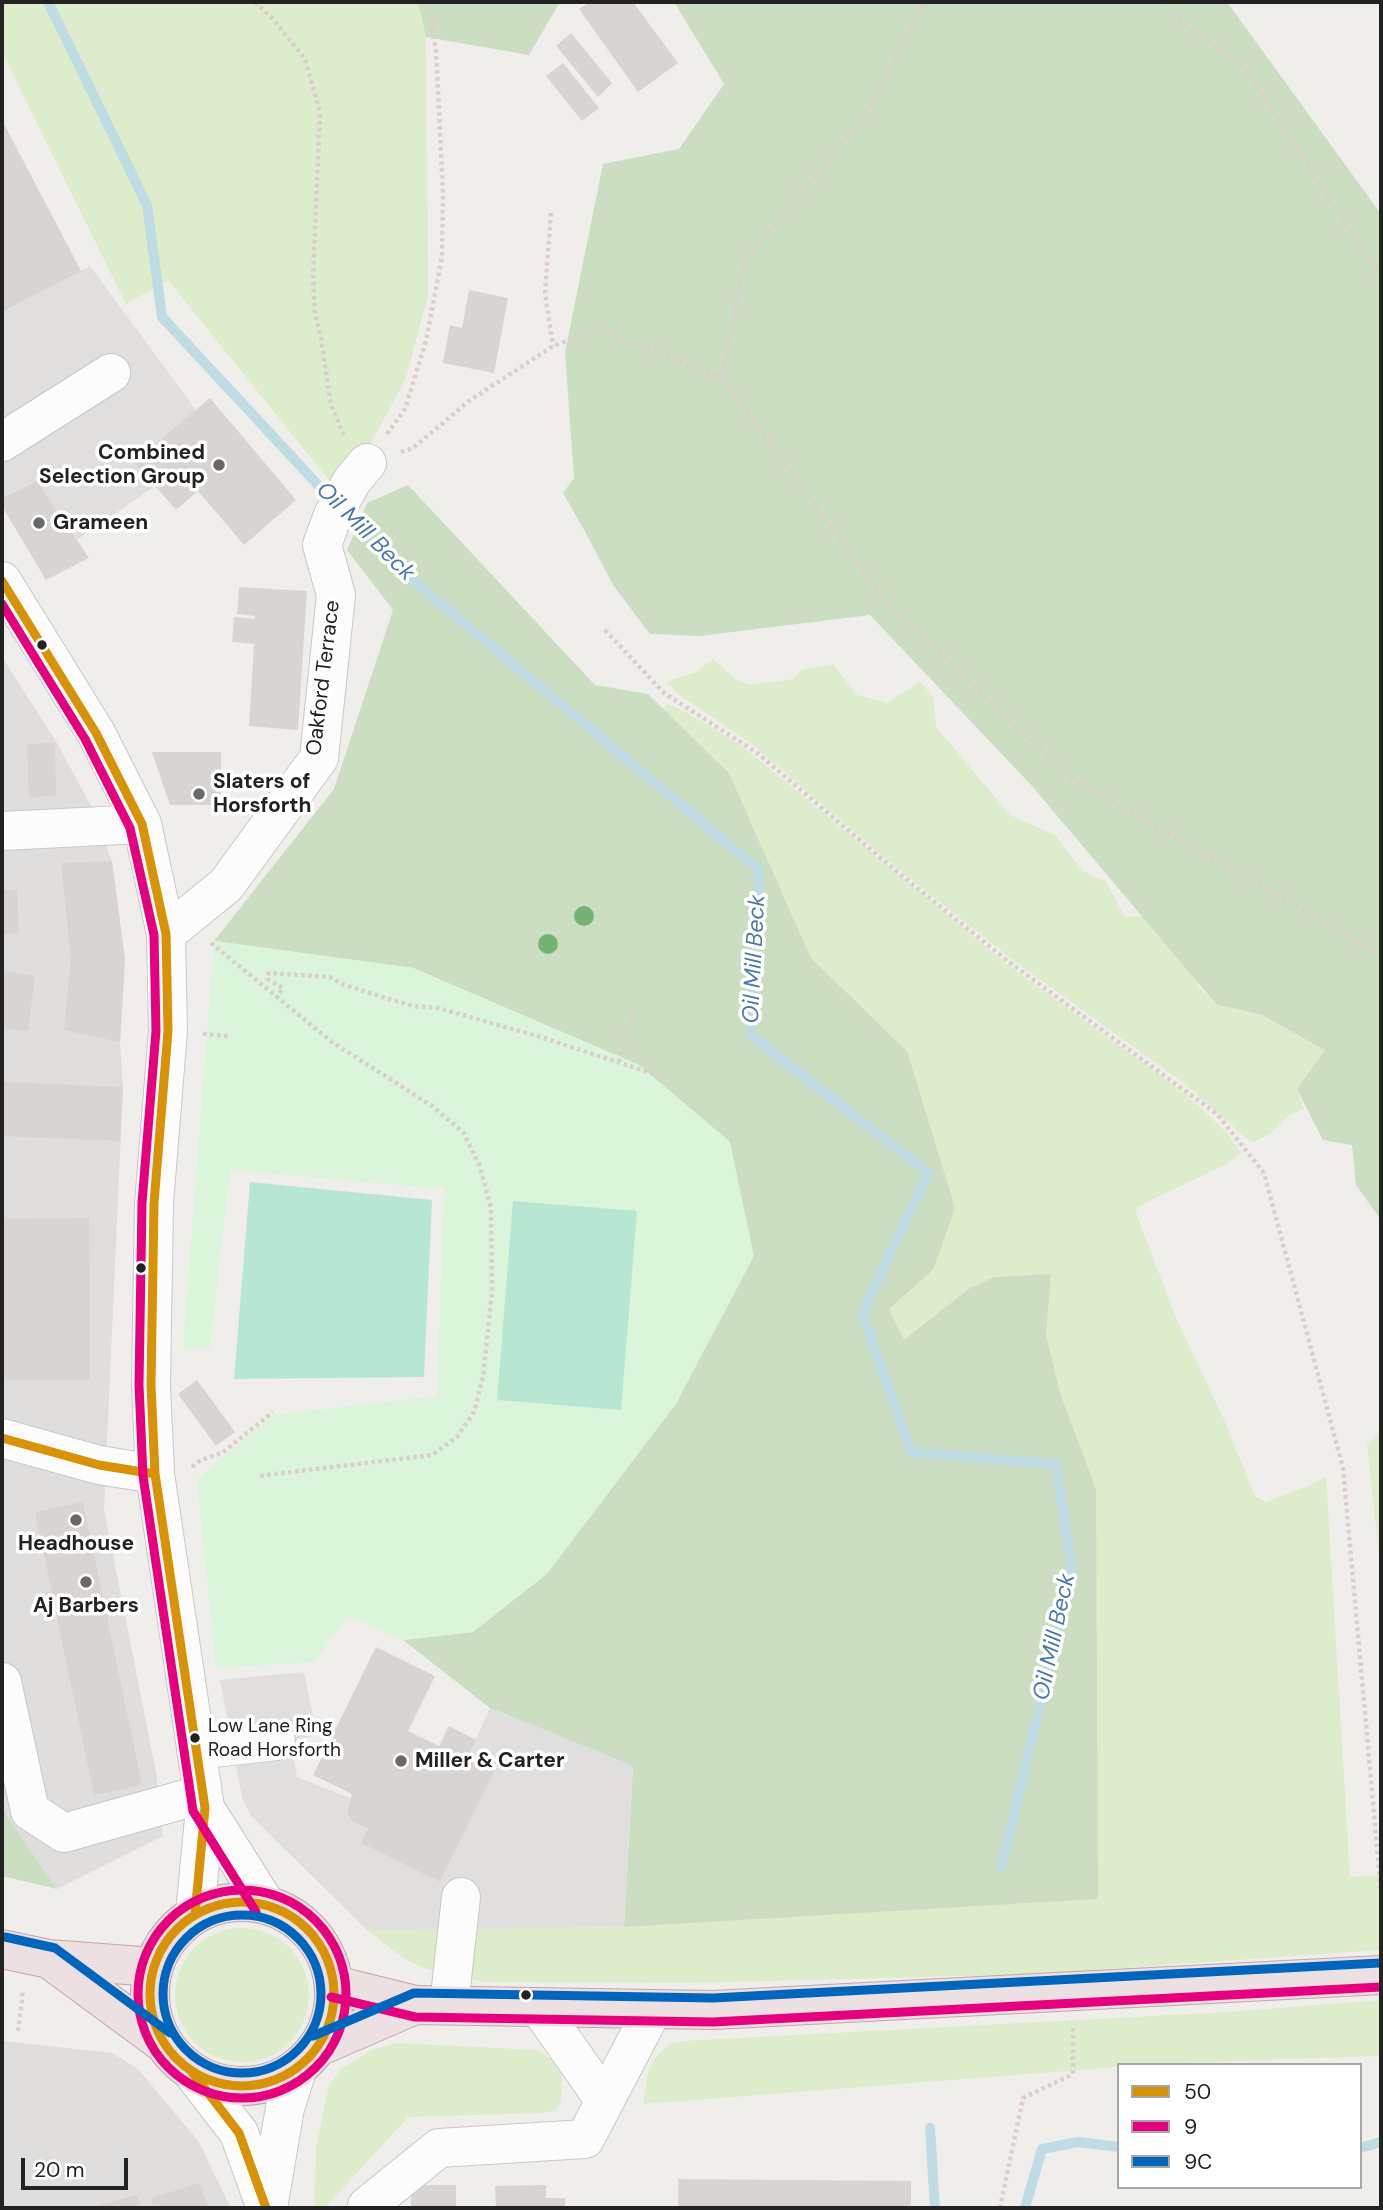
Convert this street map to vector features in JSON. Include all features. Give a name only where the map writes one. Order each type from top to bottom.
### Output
[{"type":"highway","points":[[163,2043],[151,2014],[153,1967],[165,1941],[195,1914],[226,1903],[267,1905],[295,1919],[323,1950],[334,1986],[332,2017],[308,2057]]},
{"type":"highway","points":[[2,1949],[49,1959],[153,1967]]},
{"type":"highway","points":[[49,1959],[163,2043],[191,2072],[217,2084],[250,2087],[281,2078],[308,2057],[432,2005]]},
{"type":"highway","points":[[334,1986],[432,2005],[727,2009],[1381,1975]]},
{"type":"street","points":[[2,442],[111,373]]},
{"type":"street","name":"Oakford Terrace","points":[[184,935],[226,885],[319,758],[336,595],[322,545],[333,515],[360,472]]},
{"type":"street","points":[[2,581],[96,733],[142,824],[184,935],[168,1031],[154,1203],[151,1385],[155,1474],[204,1801],[195,1914]]},
{"type":"street","points":[[2,831],[142,824]]},
{"type":"street","points":[[2,1438],[99,1465],[155,1474]]},
{"type":"street","points":[[2,1682],[30,1811],[64,1833],[204,1801]]},
{"type":"street","points":[[196,1751],[276,1741]]},
{"type":"street","points":[[204,1801],[267,1905]]},
{"type":"street","points":[[432,2005],[461,1897]]},
{"type":"street","points":[[539,2007],[605,2101]]},
{"type":"street","points":[[367,2208],[439,2148],[585,2139],[653,2009]]},
{"type":"street","points":[[267,2208],[285,2108],[308,2057]]},
{"type":"street","points":[[191,2072],[239,2133],[267,2208]]},
{"type":"path","points":[[255,2],[272,18],[305,59],[320,112],[313,277],[315,314],[331,405],[360,472]]},
{"type":"path","points":[[360,472],[405,409],[426,341],[442,257],[443,194],[436,51],[428,2]]},
{"type":"path","points":[[722,378],[746,260],[865,116],[925,2]]},
{"type":"path","points":[[1167,2],[1178,19],[1245,68],[1381,278]]},
{"type":"path","points":[[551,213],[545,293],[553,346]]},
{"type":"path","points":[[360,472],[413,449],[469,401],[553,346],[598,329],[722,378],[884,600],[1073,780],[1381,956]]},
{"type":"path","points":[[605,630],[664,693],[756,751],[895,870],[1009,962],[1217,1114],[1264,1173],[1343,1468],[1381,1892]]},
{"type":"path","points":[[184,935],[332,1042],[432,1106],[463,1132],[479,1164],[491,1208],[492,1292],[480,1389],[474,1412],[457,1437],[432,1455],[258,1476]]},
{"type":"path","points":[[276,999],[283,988],[267,979],[269,973],[330,977],[342,984],[413,1006],[438,1008],[660,1076]]},
{"type":"path","points":[[619,1062],[621,1044],[632,1015],[638,1017]]},
{"type":"path","points":[[155,1474],[186,1473],[201,1460],[222,1453],[273,1412]]},
{"type":"path","points":[[1000,2208],[1023,2098],[1073,2074],[1073,1991]]},
{"type":"shaded area","points":[[90,266],[196,410],[135,461],[155,486],[77,540],[37,481],[2,498],[2,312]]},
{"type":"shaded area","points":[[2,657],[57,743],[91,806],[112,861],[125,960],[120,1042],[123,1087],[104,1509],[156,1772],[163,1836],[57,1889],[2,1808]]},
{"type":"shaded area","points":[[304,1672],[317,1735],[291,1741],[297,1777],[350,1798],[347,1811],[368,1829],[361,1843],[440,1882],[496,1768],[469,1754],[490,1708],[633,1766],[624,1927],[367,1930],[251,1816],[242,1797],[220,1680]]},
{"type":"shaded area","points":[[2,2041],[112,2053],[138,2069],[199,2142],[231,2208],[2,2208]]},
{"type":"green space","points":[[2,2],[418,2],[426,37],[428,296],[405,381],[369,446],[336,489],[168,280],[126,304],[2,52]]},
{"type":"green space","points":[[418,2],[560,2],[529,55],[426,37]]},
{"type":"green space","points":[[674,2],[1227,2],[1381,214],[1381,1220],[1356,1185],[1352,1145],[1323,1140],[1297,1089],[1325,1050],[1262,1015],[1216,1004],[1032,786],[870,615],[700,636],[650,634],[613,585],[563,493],[574,478],[565,352],[603,164],[679,149],[724,84]]},
{"type":"green space","points":[[408,485],[595,685],[648,694],[729,773],[811,958],[907,1051],[955,1208],[933,1270],[889,1309],[904,1340],[970,1288],[994,1277],[1051,1274],[1046,1335],[1060,1393],[1096,1490],[1098,1899],[624,1927],[633,1766],[490,1708],[403,1640],[473,1632],[503,1608],[730,1142],[639,1065],[413,968],[214,941],[334,789],[393,610],[347,550],[367,503]]},
{"type":"green space","points":[[713,659],[734,678],[750,685],[793,679],[802,669],[834,665],[857,695],[888,703],[920,681],[933,697],[936,727],[1010,815],[1055,835],[1083,871],[1106,882],[1125,917],[1174,914],[1199,942],[1197,985],[1215,1003],[1262,1015],[1326,1050],[1297,1089],[1304,1109],[1290,1115],[1268,1135],[1254,1142],[1247,1139],[1185,1084],[1014,961],[897,868],[750,743],[681,696],[666,682],[696,672]]},
{"type":"green space","points":[[667,704],[684,711],[742,746],[1007,964],[1187,1095],[1227,1133],[1241,1153],[1225,1165],[1135,1210],[1176,1318],[1222,1415],[1255,1496],[1266,1502],[1311,1485],[1326,1476],[1350,1877],[1381,1875],[1381,1950],[1035,1974],[690,1983],[483,1982],[427,1969],[406,1960],[367,1930],[624,1927],[1098,1899],[1060,1393],[1046,1335],[1051,1274],[994,1277],[970,1288],[904,1341],[889,1309],[933,1270],[907,1051],[811,958],[729,773],[664,710]]},
{"type":"green space","points":[[214,941],[413,968],[639,1065],[730,1142],[754,1256],[676,1404],[547,1574],[473,1632],[403,1640],[348,1616],[314,1662],[216,1668],[197,1479],[273,1415],[437,1396],[444,1189],[230,1170],[210,1349],[183,1349]]},
{"type":"green space","points":[[250,1182],[432,1200],[424,1377],[234,1379]]},
{"type":"green space","points":[[513,1201],[637,1211],[621,1410],[497,1400]]},
{"type":"green space","points":[[1381,1431],[1381,1635],[1379,1554],[1367,1445]]},
{"type":"green space","points":[[2,1808],[57,1889],[2,1876]]},
{"type":"green space","points":[[242,1928],[268,1933],[290,1947],[304,1969],[309,1995],[304,2021],[290,2043],[268,2057],[242,2062],[216,2057],[194,2043],[180,2021],[175,1995],[180,1969],[194,1947],[216,1933]]},
{"type":"green space","points":[[1381,2000],[1381,2056],[1117,2063],[1117,2067],[643,2104],[648,2072],[656,2057],[669,2044],[682,2041],[1229,2012]]},
{"type":"green space","points":[[396,2043],[538,2050],[553,2061],[562,2075],[561,2103],[556,2110],[543,2113],[408,2117],[325,2208],[314,2208],[316,2149],[329,2085],[341,2069],[369,2051]]},
{"type":"building","points":[[590,2],[633,2],[678,63],[638,92],[579,9]]},
{"type":"building","points":[[571,33],[612,83],[598,97],[556,46]]},
{"type":"building","points":[[563,63],[599,108],[582,121],[546,76]]},
{"type":"building","points":[[2,120],[81,271],[2,312]]},
{"type":"building","points":[[469,290],[508,298],[494,373],[443,363],[450,325],[462,328]]},
{"type":"building","points":[[210,398],[296,500],[244,545],[198,491],[176,510],[134,462]]},
{"type":"building","name":"Grameen","points":[[37,481],[89,558],[46,580],[2,506],[2,498]]},
{"type":"building","points":[[239,587],[307,591],[298,730],[249,726],[254,644],[232,642],[234,617],[254,619],[255,616],[237,614]]},
{"type":"building","points":[[55,743],[56,796],[29,797],[27,744]]},
{"type":"building","points":[[152,752],[221,752],[221,805],[170,805]]},
{"type":"building","points":[[112,861],[125,960],[120,1042],[64,1030],[71,957],[61,863]]},
{"type":"building","points":[[2,890],[17,890],[19,933],[2,934]]},
{"type":"building","points":[[2,971],[35,976],[28,1031],[2,1028]]},
{"type":"building","points":[[2,1082],[123,1087],[120,1141],[2,1136]]},
{"type":"building","points":[[89,1218],[90,1380],[2,1380],[2,1219]]},
{"type":"building","points":[[197,1380],[235,1432],[216,1446],[178,1394]]},
{"type":"building","points":[[83,1502],[142,1785],[94,1795],[35,1512]]},
{"type":"building","name":"Miller & Carter","points":[[376,1647],[435,1676],[408,1731],[439,1746],[449,1726],[476,1740],[469,1754],[496,1768],[440,1882],[361,1843],[368,1829],[352,1821],[347,1811],[352,1794],[313,1775]]},
{"type":"building","points":[[678,2179],[911,2181],[911,2208],[678,2208]]},
{"type":"building","points":[[200,2183],[208,2208],[154,2208],[151,2198]]},
{"type":"building","points":[[411,2185],[456,2185],[456,2208],[411,2208]]},
{"type":"building","points":[[546,2185],[546,2198],[565,2198],[565,2208],[496,2208],[495,2186]]},
{"type":"building","points":[[137,2195],[141,2208],[91,2208],[91,2207]]},
{"type":"waterway","name":"Oil Mill Beck","points":[[48,2],[147,205],[162,317],[332,500]]},
{"type":"waterway","name":"Oil Mill Beck","points":[[343,511],[386,558],[759,870],[751,1035],[928,1173],[862,1314],[911,1452],[1056,1464],[1072,1572],[1001,1867]]},
{"type":"waterway","name":"Oil Mill Beck","points":[[930,2128],[935,2208]]},
{"type":"waterway","points":[[1025,2208],[1042,2149],[1078,2142],[1117,2147]]},
{"type":"waterway","points":[[1362,2147],[1381,2142]]},
{"type":"transit line","name":"50","points":[[2,581],[96,733],[142,824],[166,934],[168,1031],[154,1203],[151,1385],[155,1474],[205,1808],[195,1914]]},
{"type":"transit line","name":"9","points":[[2,604],[85,739],[130,828],[154,935],[156,1031],[142,1203],[139,1385],[143,1476],[193,1811],[256,1912]]},
{"type":"transit line","name":"50","points":[[2,1438],[99,1465],[155,1474]]},
{"type":"transit line","name":"9","points":[[242,1890],[282,1898],[315,1921],[338,1954],[346,1994],[338,2034],[315,2067],[282,2090],[242,2098],[202,2090],[169,2067],[146,2034],[138,1994],[146,1954],[169,1921],[202,1898],[242,1890]]},
{"type":"transit line","name":"50","points":[[242,1902],[277,1909],[307,1929],[327,1959],[334,1994],[327,2029],[307,2059],[277,2079],[242,2086],[207,2079],[177,2059],[157,2029],[150,1994],[157,1959],[177,1929],[207,1909],[242,1902]]},
{"type":"transit line","name":"9C","points":[[242,1915],[272,1921],[298,1938],[315,1964],[321,1994],[315,2024],[298,2050],[272,2067],[242,2073],[212,2067],[186,2050],[169,2024],[163,1994],[169,1964],[186,1938],[212,1921],[242,1915]]},
{"type":"transit line","name":"9C","points":[[5,1937],[55,1948],[170,2033]]},
{"type":"transit line","name":"9C","points":[[313,2036],[414,1993],[713,1998],[1380,1963]]},
{"type":"transit line","name":"9","points":[[331,1997],[415,2017],[713,2022],[1381,1987]]},
{"type":"transit line","name":"50","points":[[192,2072],[239,2133],[266,2208]]},
{"type":"place","name":"Combined Selection Group","points":[[219,465]]},
{"type":"place","name":"Grameen","points":[[39,523]]},
{"type":"place","name":"Slaters of Horsforth","points":[[199,794]]},
{"type":"place","name":"Headhouse","points":[[76,1520]]},
{"type":"place","name":"Aj Barbers","points":[[86,1582]]},
{"type":"place","name":"Low Lane Ring Road Horsforth","points":[[195,1738]]},
{"type":"place","name":"Miller & Carter","points":[[401,1761]]}]
